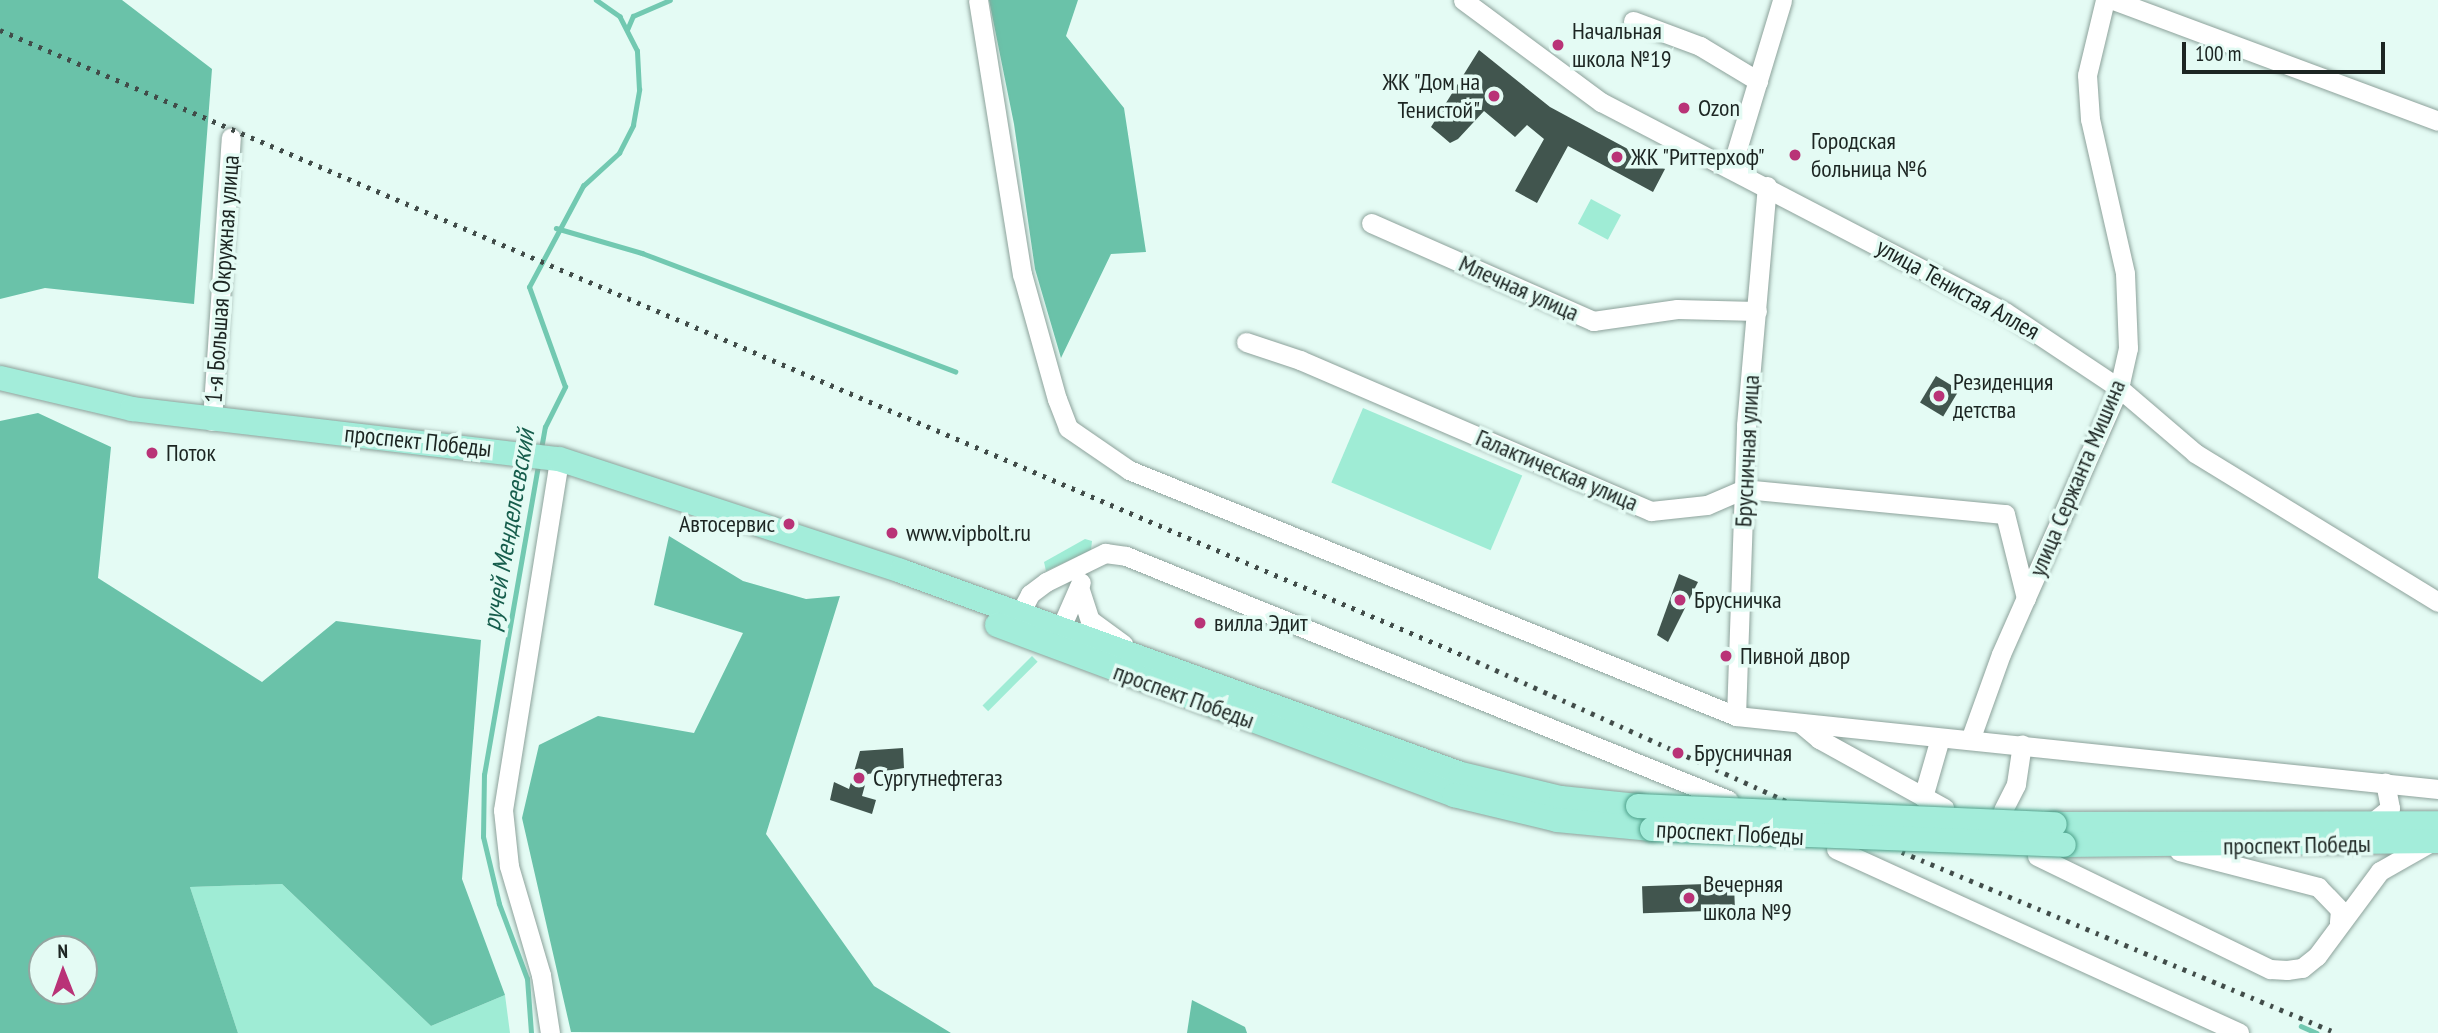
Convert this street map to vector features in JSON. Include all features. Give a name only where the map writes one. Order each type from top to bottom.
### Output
[{"type":"main road","name":"проспект Победы","points":[[0,378],[79,401],[212,421],[527,453],[559,459],[1019,615],[1056,638],[1138,659],[1461,774],[1561,798],[1638,807],[2060,834],[2162,847],[2437,835]]},
{"type":"main road","name":"проспект Победы","points":[[826,551],[849,566],[1056,638],[1454,795],[1557,820],[1652,829],[2060,834],[2367,826],[2437,835]]},
{"type":"street","points":[[978,0],[1022,274],[1068,428],[1129,470],[1736,716],[2438,789]]},
{"type":"street","name":"улица Тенистая Аллея","points":[[1463,0],[1601,102],[1732,166],[2005,312],[2119,388],[2195,453],[2438,602]]},
{"type":"street","points":[[1732,166],[1782,0]]},
{"type":"street","name":"улица Сержанта Мишина","points":[[1970,740],[2026,598],[2119,388],[2129,308],[2090,119],[2087,75],[2105,0]]},
{"type":"street","points":[[2113,0],[2438,121]]},
{"type":"street","points":[[1633,21],[1700,46],[1758,81]]},
{"type":"street","name":"1-я Большая Окружная улица","points":[[212,421],[231,138]]},
{"type":"street","name":"Брусничная улица","points":[[1736,716],[1744,489],[1767,186]]},
{"type":"street","name":"Млечная улица","points":[[1371,223],[1593,321],[1677,309],[1757,311]]},
{"type":"street","name":"Галактическая улица","points":[[1246,342],[1289,355],[1651,510],[1707,505],[1744,489],[2005,514],[2026,598]]},
{"type":"street","points":[[550,1033],[541,975],[509,866],[503,810],[559,459]]},
{"type":"street","name":"проспект Победы","points":[[1019,615],[1030,594],[1090,559],[1105,553],[1126,556],[1728,800]]},
{"type":"street","points":[[1056,638],[1090,559]]},
{"type":"street","points":[[1079,587],[1090,620],[1138,659]]},
{"type":"street","points":[[1800,723],[1819,739],[1944,808]]},
{"type":"street","points":[[1923,797],[1940,738]]},
{"type":"street","points":[[2003,810],[2016,784],[2022,744]]},
{"type":"street","points":[[2367,826],[2390,808],[2385,782]]},
{"type":"street","points":[[2037,856],[2270,969],[2302,968],[2389,862],[2437,835]]},
{"type":"street","points":[[2162,847],[2318,887],[2340,910],[2339,922]]},
{"type":"street","name":"проспект Победы","points":[[1836,849],[2239,1033]]},
{"type":"green space","points":[[0,0],[122,0],[212,69],[194,304],[45,288],[0,299]]},
{"type":"green space","points":[[989,0],[1078,0],[1066,36],[1124,108],[1146,252],[1111,254],[1061,358],[1035,269],[1014,124]]},
{"type":"green space","points":[[1591,199],[1621,215],[1608,240],[1578,224]]},
{"type":"green space","points":[[1363,408],[1522,476],[1491,550],[1331,483]]},
{"type":"green space","points":[[38,413],[111,447],[98,578],[262,682],[336,621],[481,640],[462,879],[505,995],[431,1026],[282,884],[190,887],[238,1033],[0,1033],[0,421]]},
{"type":"green space","points":[[669,536],[743,581],[806,599],[840,596],[766,834],[874,986],[951,1033],[571,1032],[522,818],[539,745],[598,716],[694,733],[743,633],[654,605]]},
{"type":"green space","points":[[1085,539],[1092,541],[1091,550],[1046,571],[1044,562]]},
{"type":"green space","points":[[1032,656],[1038,662],[988,711],[983,705]]},
{"type":"green space","points":[[282,884],[431,1026],[505,995],[510,1033],[238,1033],[190,887]]},
{"type":"green space","points":[[1192,1000],[1245,1027],[1247,1033],[1187,1033]]},
{"type":"building","points":[[1479,50],[1550,107],[1665,169],[1653,192],[1568,146],[1537,203],[1515,191],[1544,139],[1527,125],[1515,137],[1484,111],[1458,139],[1450,143],[1431,127]]},
{"type":"building","name":"Резиденция детства","points":[[1936,376],[1959,390],[1943,416],[1920,403]]},
{"type":"building","name":"Брусничка","points":[[1679,574],[1698,582],[1668,642],[1657,635]]},
{"type":"building","name":"Сургутнефтегаз","points":[[903,748],[904,768],[868,774],[862,796],[876,800],[872,814],[830,800],[834,782],[849,789],[860,751]]},
{"type":"building","name":"Вечерняя школа №9","points":[[1734,883],[1735,910],[1643,913],[1642,886]]},
{"type":"waterway","name":"ручей Менделеевский","points":[[541,449],[545,427],[565,387],[529,287],[583,186],[619,153],[633,125],[639,90],[637,51],[620,17],[596,0]]},
{"type":"waterway","points":[[627,30],[633,16],[670,0]]},
{"type":"waterway","points":[[556,228],[642,253],[955,371]]},
{"type":"waterway","name":"ручей Менделеевский","points":[[531,1033],[527,979],[499,904],[483,837],[484,775],[538,464]]},
{"type":"waterway","points":[[2301,1026],[2317,1033]]},
{"type":"railway","points":[[0,30],[1467,657],[1788,802]]},
{"type":"railway","points":[[1902,852],[2336,1033]]},
{"type":"place","name":"Начальная школа №19","points":[[1558,45]]},
{"type":"place","name":"ЖК \"Дом на Тенистой\"","points":[[1494,96]]},
{"type":"place","name":"Ozon","points":[[1684,108]]},
{"type":"place","name":"Городская больница №6","points":[[1795,155]]},
{"type":"place","name":"ЖК \"Риттерхоф\"","points":[[1617,157]]},
{"type":"place","name":"Резиденция детства","points":[[1939,396]]},
{"type":"place","name":"Поток","points":[[152,453]]},
{"type":"place","name":"Автосервис","points":[[789,524]]},
{"type":"place","name":"www.vipbolt.ru","points":[[892,533]]},
{"type":"place","name":"Брусничка","points":[[1680,600]]},
{"type":"place","name":"вилла Эдит","points":[[1200,623]]},
{"type":"place","name":"Пивной двор","points":[[1726,656]]},
{"type":"place","name":"Брусничная","points":[[1678,753]]},
{"type":"place","name":"Сургутнефтегаз","points":[[859,778]]},
{"type":"place","name":"Вечерняя школа №9","points":[[1689,898]]}]
